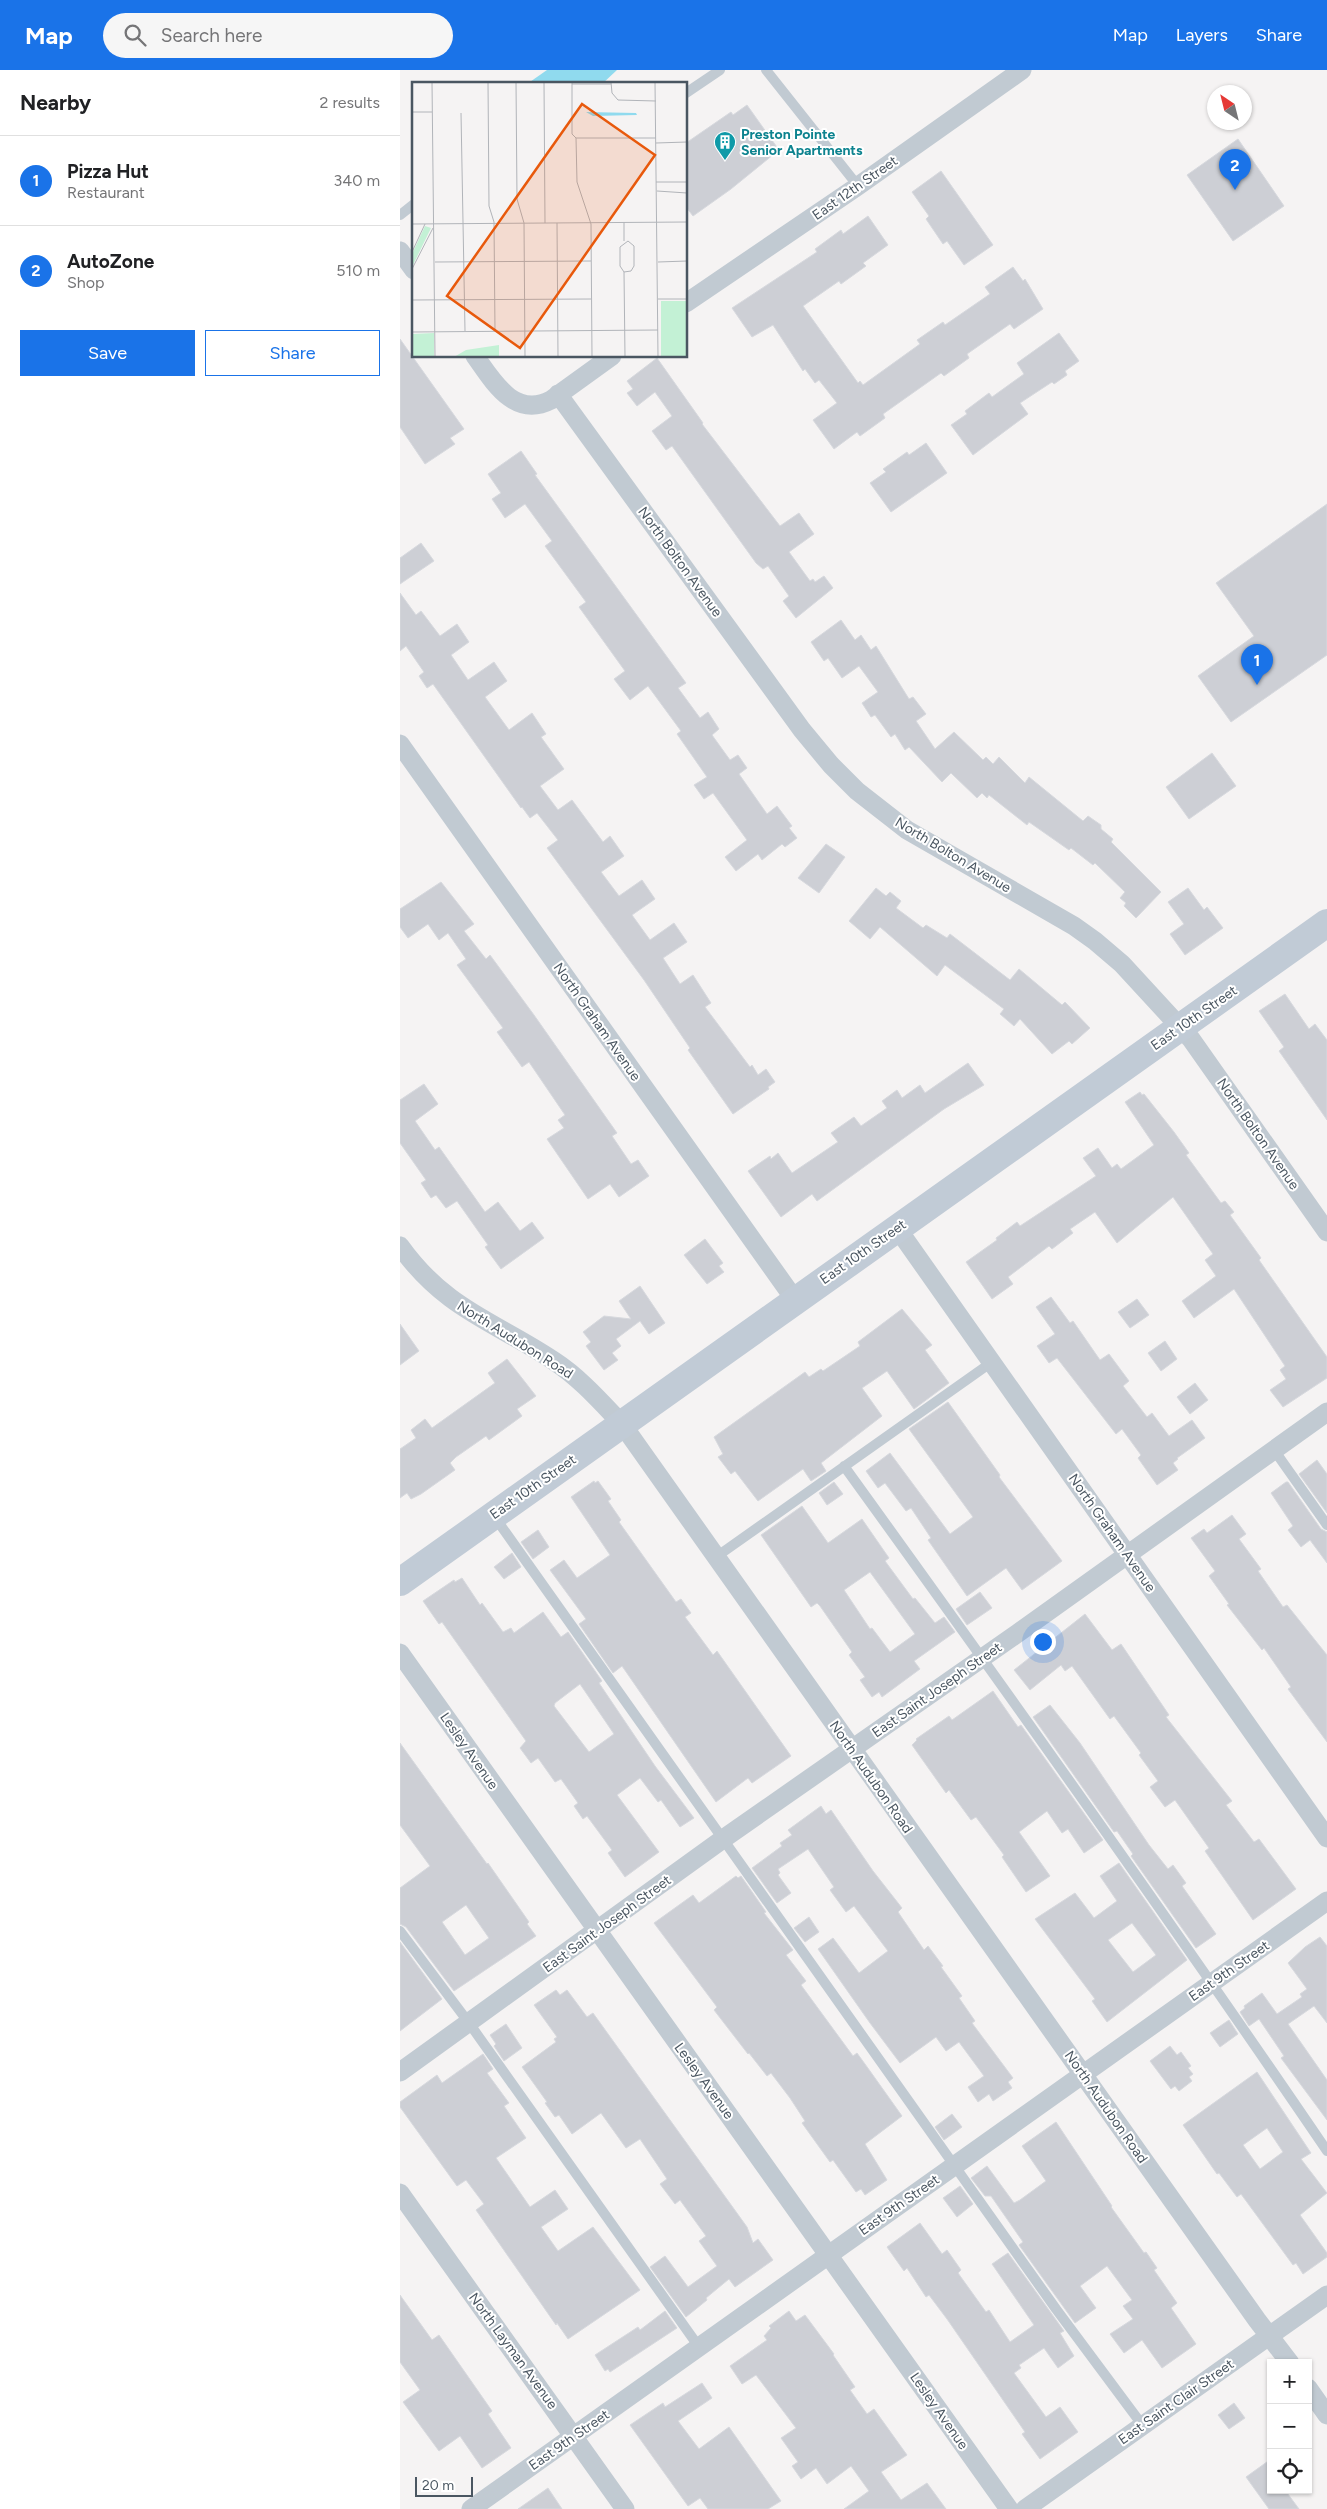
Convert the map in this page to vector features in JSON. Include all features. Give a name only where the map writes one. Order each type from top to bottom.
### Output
[{"type":"main road","name":"East 10th Street","points":[[400,1582],[1327,923]]},
{"type":"street","name":"East 12th Street","points":[[688,302],[858,186],[1022,70]]},
{"type":"street","points":[[400,251],[412,267]]},
{"type":"street","points":[[476,358],[499,390],[510,399],[524,404],[539,404],[558,394],[609,358]]},
{"type":"street","name":"North Bolton Avenue","points":[[558,394],[802,730],[838,772],[871,802],[907,830],[1095,940],[1122,964],[1196,1045],[1327,1232]]},
{"type":"street","name":"North Graham Avenue","points":[[400,744],[795,1300]]},
{"type":"street","name":"North Graham Avenue","points":[[898,1228],[1327,1838]]},
{"type":"street","name":"North Audubon Road","points":[[400,1246],[418,1269],[452,1300],[482,1321],[556,1362],[591,1391],[622,1424],[852,1750],[1287,2359]]},
{"type":"street","name":"East Saint Joseph Street","points":[[400,2072],[597,1932],[723,1839],[983,1658],[1327,1412]]},
{"type":"street","name":"Lesley Avenue","points":[[400,1653],[1009,2509]]},
{"type":"street","name":"East 9th Street","points":[[471,2509],[1327,1901]]},
{"type":"street","name":"North Layman Avenue","points":[[400,2194],[625,2509]]},
{"type":"street","name":"East Saint Clair Street","points":[[1025,2509],[1327,2296]]},
{"type":"street","points":[[1312,2394],[1327,2415]]},
{"type":"lane","points":[[688,92],[720,70]]},
{"type":"lane","points":[[766,70],[858,186]]},
{"type":"lane","points":[[400,215],[412,205]]},
{"type":"lane","points":[[716,1557],[992,1362]]},
{"type":"lane","points":[[1274,1450],[1327,1525]]},
{"type":"lane","points":[[844,1466],[983,1658],[1212,1983],[1327,2151]]},
{"type":"lane","points":[[493,1515],[1056,2310],[1143,2426]]},
{"type":"lane","points":[[400,1931],[469,2023],[699,2347]]},
{"type":"water","points":[[547,70],[617,70],[604,82],[530,82]]},
{"type":"building","name":"Preston Pointe Senior Apartments","points":[[747,105],[779,150],[731,189],[693,216],[688,210],[688,142],[731,112],[733,115]]},
{"type":"building","points":[[1238,139],[1284,206],[1233,241],[1187,175]]},
{"type":"building","points":[[941,171],[993,245],[964,265],[947,241],[943,244],[926,219],[929,216],[912,192]]},
{"type":"building","points":[[868,216],[888,245],[863,263],[866,266],[841,284],[839,281],[803,306],[858,383],[860,381],[863,385],[920,344],[917,340],[943,322],[945,325],[990,294],[985,287],[1013,267],[1023,281],[1025,279],[1043,309],[1014,329],[1010,324],[967,354],[969,358],[944,376],[941,373],[883,414],[885,418],[860,436],[857,432],[834,449],[813,420],[837,403],[819,380],[815,383],[805,369],[803,371],[773,325],[752,337],[732,308],[817,252],[815,249],[841,230],[843,234]]},
{"type":"building","points":[[1059,333],[1079,361],[1065,371],[1067,375],[1054,384],[1052,382],[1020,403],[1028,414],[973,455],[951,425],[967,414],[965,411],[989,393],[992,397],[1024,374],[1017,363]]},
{"type":"building","points":[[400,339],[464,429],[450,438],[455,444],[425,464],[400,427]]},
{"type":"building","points":[[657,358],[702,424],[780,526],[799,513],[814,534],[789,552],[810,581],[813,579],[815,582],[824,576],[833,588],[796,618],[783,601],[789,596],[768,566],[763,569],[756,563],[672,446],[666,450],[652,431],[672,416],[655,392],[637,406],[627,393],[633,389],[627,381]]},
{"type":"building","points":[[926,443],[947,473],[891,512],[870,483],[886,472],[883,469],[907,452],[909,455]]},
{"type":"building","points":[[521,451],[537,474],[535,475],[686,683],[678,688],[700,718],[708,712],[719,729],[712,735],[730,760],[738,755],[747,768],[739,774],[767,814],[777,806],[792,826],[789,828],[797,838],[785,847],[782,844],[762,860],[758,854],[736,871],[725,857],[747,840],[713,793],[704,799],[694,785],[707,777],[677,734],[681,731],[648,686],[630,700],[614,679],[625,671],[579,607],[586,602],[545,546],[552,541],[525,504],[505,518],[492,499],[501,493],[488,474]]},
{"type":"building","points":[[1327,504],[1327,655],[1231,722],[1198,676],[1254,636],[1216,583]]},
{"type":"building","points":[[421,543],[434,561],[400,584],[400,558]]},
{"type":"building","points":[[400,593],[416,615],[421,611],[440,636],[457,624],[469,642],[451,655],[468,680],[494,662],[507,681],[485,697],[509,730],[532,713],[546,734],[541,737],[564,769],[540,786],[558,810],[572,800],[603,842],[610,836],[624,856],[601,872],[619,896],[642,880],[655,899],[632,915],[650,940],[674,923],[687,942],[663,958],[680,984],[693,975],[711,1003],[705,1007],[750,1067],[752,1065],[758,1075],[766,1069],[775,1082],[768,1087],[769,1089],[733,1114],[688,1050],[690,1048],[644,980],[547,848],[558,840],[537,813],[530,818],[521,808],[433,684],[427,688],[419,676],[424,672],[406,646],[400,651]]},
{"type":"building","points":[[841,620],[855,640],[861,635],[871,650],[876,646],[909,699],[913,697],[926,714],[916,721],[935,749],[954,732],[983,760],[986,757],[993,764],[999,757],[1025,783],[1029,777],[1083,821],[1088,816],[1101,825],[1101,829],[1113,839],[1111,842],[1161,892],[1136,918],[1124,906],[1126,903],[1120,898],[1125,892],[1095,863],[1093,865],[1071,848],[1069,850],[1029,822],[1027,825],[989,795],[987,798],[982,793],[977,798],[951,773],[942,782],[909,747],[905,750],[895,734],[891,737],[875,715],[871,717],[862,703],[878,692],[859,666],[842,678],[828,658],[824,661],[811,642]]},
{"type":"building","points":[[1212,753],[1236,786],[1189,819],[1166,787]]},
{"type":"building","points":[[826,844],[845,857],[819,893],[798,878]]},
{"type":"building","points":[[441,882],[474,924],[464,931],[486,959],[490,955],[534,1015],[617,1133],[612,1136],[631,1164],[638,1160],[649,1176],[619,1197],[610,1184],[588,1199],[547,1139],[564,1128],[558,1120],[565,1115],[529,1062],[522,1067],[497,1032],[503,1028],[457,965],[466,959],[448,933],[439,940],[428,924],[408,938],[400,927],[400,909]]},
{"type":"building","points":[[876,888],[886,896],[890,892],[901,901],[896,908],[923,928],[926,925],[947,938],[950,934],[1010,980],[1019,969],[1062,1005],[1065,1002],[1090,1028],[1072,1044],[1069,1041],[1052,1054],[1020,1019],[1014,1026],[1000,1014],[1004,1009],[945,965],[937,976],[880,927],[870,939],[849,921]]},
{"type":"building","points":[[1188,888],[1204,910],[1207,907],[1223,928],[1185,955],[1170,934],[1184,924],[1168,902]]},
{"type":"building","points":[[1285,994],[1309,1029],[1315,1024],[1327,1040],[1327,1120],[1279,1051],[1284,1047],[1259,1011]]},
{"type":"building","points":[[968,1063],[984,1085],[944,1109],[817,1201],[812,1194],[781,1217],[748,1171],[770,1156],[771,1159],[778,1153],[792,1173],[838,1142],[831,1133],[854,1117],[861,1126],[887,1108],[882,1101],[897,1090],[902,1098],[920,1085],[925,1093]]},
{"type":"building","points":[[424,1084],[438,1104],[415,1121],[435,1150],[439,1147],[485,1212],[498,1202],[520,1231],[532,1222],[544,1238],[501,1269],[485,1247],[488,1245],[457,1201],[446,1208],[436,1195],[431,1198],[421,1183],[426,1180],[400,1143],[400,1100]]},
{"type":"building","points":[[1140,1092],[1142,1095],[1144,1094],[1174,1132],[1189,1153],[1186,1155],[1221,1203],[1225,1201],[1234,1212],[1230,1215],[1327,1357],[1327,1378],[1283,1407],[1270,1390],[1286,1379],[1280,1370],[1285,1366],[1234,1289],[1194,1318],[1182,1301],[1216,1276],[1205,1260],[1213,1254],[1173,1197],[1117,1243],[1095,1212],[1070,1229],[1073,1233],[1052,1249],[1049,1246],[1008,1277],[1013,1284],[992,1299],[966,1262],[997,1240],[996,1238],[1017,1222],[1020,1226],[1096,1176],[1083,1158],[1098,1148],[1112,1168],[1117,1164],[1121,1169],[1154,1145],[1125,1102]]},
{"type":"building","points":[[705,1239],[723,1263],[719,1266],[724,1272],[707,1284],[684,1255]]},
{"type":"building","points":[[640,1286],[665,1323],[649,1334],[640,1321],[616,1339],[621,1346],[612,1353],[618,1360],[604,1370],[586,1346],[591,1342],[583,1332],[604,1316],[631,1319],[619,1301]]},
{"type":"building","points":[[1051,1297],[1070,1323],[1073,1321],[1100,1360],[1109,1354],[1129,1381],[1123,1386],[1147,1417],[1152,1413],[1169,1436],[1192,1420],[1205,1438],[1177,1458],[1173,1463],[1178,1470],[1157,1485],[1138,1458],[1141,1455],[1122,1429],[1116,1434],[1057,1358],[1049,1363],[1037,1346],[1055,1334],[1036,1307]]},
{"type":"building","points":[[1137,1299],[1149,1315],[1130,1328],[1118,1312]]},
{"type":"building","points":[[902,1309],[932,1345],[925,1350],[949,1383],[914,1409],[887,1371],[862,1388],[882,1416],[821,1463],[826,1471],[811,1481],[803,1469],[758,1501],[735,1471],[731,1474],[718,1457],[723,1454],[714,1437],[805,1372],[809,1377],[821,1369],[823,1371],[860,1346],[858,1342]]},
{"type":"building","points":[[400,1324],[419,1351],[400,1365]]},
{"type":"building","points":[[1165,1341],[1177,1359],[1161,1371],[1148,1353]]},
{"type":"building","points":[[507,1359],[536,1396],[517,1409],[522,1416],[489,1440],[486,1436],[456,1457],[450,1463],[455,1470],[421,1494],[411,1499],[407,1493],[400,1498],[400,1449],[416,1438],[411,1430],[425,1419],[432,1428],[495,1383],[488,1373]]},
{"type":"building","points":[[1195,1383],[1208,1400],[1190,1414],[1177,1397]]},
{"type":"building","points":[[948,1402],[1000,1475],[999,1477],[1062,1561],[1022,1590],[1006,1568],[967,1596],[928,1540],[931,1538],[911,1508],[906,1511],[885,1483],[878,1488],[866,1471],[890,1453],[950,1534],[973,1517],[909,1429]]},
{"type":"building","points":[[1317,1460],[1327,1474],[1327,1513],[1299,1474]]},
{"type":"building","points":[[594,1481],[595,1483],[598,1481],[611,1499],[608,1501],[621,1520],[619,1522],[676,1602],[681,1599],[691,1613],[685,1617],[713,1655],[717,1651],[791,1756],[752,1783],[748,1778],[716,1802],[622,1666],[613,1673],[579,1624],[586,1619],[550,1570],[564,1560],[577,1578],[610,1555],[571,1497]]},
{"type":"building","points":[[834,1482],[843,1494],[827,1505],[819,1493]]},
{"type":"building","points":[[1288,1482],[1321,1529],[1327,1532],[1327,1563],[1310,1540],[1301,1547],[1288,1530],[1293,1526],[1271,1493]]},
{"type":"building","points":[[802,1506],[828,1543],[862,1519],[889,1558],[885,1561],[913,1599],[915,1598],[935,1623],[944,1617],[955,1632],[914,1661],[920,1669],[882,1697],[879,1692],[872,1697],[860,1680],[865,1677],[849,1655],[852,1652],[820,1606],[817,1603],[811,1607],[761,1535]],"holes":[[[870,1572],[915,1634],[890,1652],[872,1628],[870,1629],[844,1590]]]},
{"type":"building","points":[[1232,1515],[1246,1534],[1239,1539],[1261,1569],[1258,1571],[1283,1607],[1287,1605],[1327,1655],[1327,1742],[1288,1689],[1291,1687],[1264,1648],[1262,1650],[1227,1605],[1229,1604],[1209,1576],[1215,1571],[1191,1538],[1204,1529],[1207,1533]]},
{"type":"building","points":[[538,1530],[549,1547],[533,1559],[521,1542]]},
{"type":"building","points":[[512,1553],[521,1567],[504,1579],[494,1567]]},
{"type":"building","points":[[462,1578],[480,1605],[482,1603],[503,1632],[511,1628],[514,1633],[543,1612],[561,1637],[568,1632],[602,1681],[599,1683],[655,1766],[694,1818],[680,1827],[661,1800],[658,1802],[640,1778],[617,1795],[659,1852],[625,1877],[608,1853],[612,1850],[587,1816],[583,1819],[574,1806],[578,1803],[561,1779],[555,1782],[538,1758],[531,1763],[520,1748],[526,1741],[442,1622],[439,1624],[423,1601],[454,1580],[455,1582]],"holes":[[[580,1684],[614,1734],[589,1752],[554,1706],[555,1703]]]},
{"type":"building","points":[[980,1592],[992,1608],[967,1625],[956,1609]]},
{"type":"building","points":[[1085,1614],[1112,1650],[1121,1644],[1169,1715],[1166,1717],[1232,1801],[1226,1805],[1254,1842],[1259,1839],[1296,1889],[1253,1920],[1205,1851],[1209,1848],[1175,1800],[1165,1807],[1150,1787],[1158,1781],[1139,1755],[1141,1753],[1114,1716],[1110,1719],[1072,1666],[1065,1671],[1061,1665],[1030,1690],[1014,1670]]},
{"type":"building","points":[[993,1691],[1018,1727],[1021,1725],[1103,1840],[1084,1853],[1068,1829],[1062,1833],[1047,1811],[1019,1832],[1050,1876],[1026,1892],[1002,1857],[1004,1855],[976,1817],[971,1820],[949,1790],[946,1793],[912,1745],[916,1739],[949,1716],[952,1720]]},
{"type":"building","points":[[1050,1705],[1080,1743],[1149,1845],[1168,1869],[1173,1865],[1186,1883],[1182,1886],[1216,1934],[1196,1948],[1131,1856],[1133,1854],[1117,1831],[1114,1832],[1033,1717]]},
{"type":"building","points":[[400,1743],[488,1863],[529,1922],[527,1924],[536,1936],[454,1991],[406,1927],[400,1924],[400,1888],[430,1866],[400,1825]],"holes":[[[466,1905],[489,1938],[465,1955],[442,1922]]]},
{"type":"building","points":[[821,1806],[826,1814],[831,1810],[873,1871],[902,1908],[898,1912],[924,1950],[928,1946],[943,1966],[941,1967],[962,1996],[959,1998],[975,2021],[972,2023],[1013,2078],[1008,2082],[1012,2088],[993,2101],[989,2094],[978,2102],[968,2087],[984,2076],[959,2042],[946,2051],[936,2037],[900,2063],[870,2023],[818,1949],[833,1938],[859,1973],[888,1951],[854,1906],[846,1912],[830,1890],[834,1887],[808,1849],[778,1869],[780,1873],[778,1875],[791,1893],[777,1903],[752,1868],[782,1846],[780,1843],[792,1835],[788,1830]]},
{"type":"building","points":[[1119,1863],[1187,1960],[1107,2022],[1092,2001],[1095,1999],[1035,1919],[1075,1893],[1094,1918],[1117,1901],[1100,1876]],"holes":[[[1132,1923],[1156,1955],[1133,1972],[1108,1940]]]},
{"type":"building","points":[[736,1876],[738,1878],[741,1876],[766,1912],[764,1913],[793,1950],[786,1955],[806,1981],[801,1985],[853,2056],[857,2053],[902,2116],[865,2144],[887,2180],[865,2195],[861,2189],[856,2192],[833,2160],[830,2162],[802,2123],[805,2121],[790,2098],[771,2073],[767,2076],[748,2054],[714,2010],[717,2007],[654,1923],[693,1895],[699,1903]]},
{"type":"building","points":[[809,1917],[819,1932],[805,1942],[794,1928]]},
{"type":"building","points":[[1320,1937],[1327,1946],[1327,2023],[1314,2006],[1288,2024],[1327,2080],[1327,2120],[1281,2058],[1284,2056],[1259,2019],[1249,2026],[1240,2012],[1245,2008],[1244,2006],[1262,1993],[1277,2014],[1302,1997],[1300,1994],[1307,1989],[1288,1963],[1305,1947]]},
{"type":"building","points":[[400,1942],[442,1999],[400,2031]]},
{"type":"building","points":[[556,1990],[560,1995],[567,1990],[587,2017],[593,2013],[747,2227],[753,2243],[758,2239],[773,2260],[735,2287],[729,2279],[686,2317],[650,2267],[665,2256],[688,2287],[717,2266],[699,2241],[706,2236],[680,2200],[675,2204],[660,2184],[667,2179],[640,2139],[626,2148],[601,2113],[572,2134],[559,2115],[555,2117],[545,2103],[547,2102],[522,2067],[556,2042],[554,2039],[557,2037],[534,2005]]},
{"type":"building","points":[[1229,2020],[1238,2034],[1220,2047],[1210,2033]]},
{"type":"building","points":[[506,2024],[522,2048],[504,2061],[494,2046],[496,2044],[490,2035]]},
{"type":"building","points":[[1170,2046],[1177,2055],[1181,2052],[1191,2066],[1188,2068],[1193,2074],[1189,2077],[1192,2081],[1179,2091],[1175,2086],[1171,2089],[1150,2061]]},
{"type":"building","points":[[483,2054],[493,2069],[487,2073],[509,2103],[504,2106],[526,2138],[496,2158],[530,2207],[555,2190],[568,2209],[541,2227],[558,2251],[593,2227],[640,2290],[568,2339],[557,2323],[556,2325],[476,2210],[484,2204],[466,2180],[457,2186],[400,2107],[400,2102],[437,2075],[442,2083]]},
{"type":"building","points":[[1257,2072],[1311,2153],[1301,2159],[1327,2193],[1300,2215],[1327,2253],[1327,2257],[1303,2274],[1296,2263],[1293,2265],[1241,2194],[1237,2197],[1219,2173],[1217,2174],[1183,2125]],"holes":[[[1267,2128],[1283,2152],[1260,2169],[1243,2145]]]},
{"type":"building","points":[[952,2114],[962,2127],[944,2140],[935,2127]]},
{"type":"building","points":[[1056,2122],[1111,2207],[1157,2268],[1154,2270],[1177,2303],[1171,2308],[1196,2344],[1162,2368],[1142,2340],[1124,2353],[1110,2334],[1133,2319],[1123,2306],[1132,2300],[1107,2266],[1080,2286],[1096,2308],[1075,2323],[1019,2245],[1023,2242],[991,2196],[985,2196],[971,2178],[987,2166],[1014,2203],[1020,2200],[1046,2181],[1022,2146]]},
{"type":"building","points":[[960,2186],[973,2204],[957,2217],[943,2198]]},
{"type":"building","points":[[920,2223],[942,2254],[947,2250],[961,2270],[958,2273],[986,2312],[989,2310],[1010,2342],[1034,2325],[992,2264],[1008,2253],[1064,2331],[1060,2333],[1074,2356],[1058,2368],[1044,2348],[1019,2365],[1021,2368],[1014,2373],[1046,2417],[1060,2407],[1078,2432],[1040,2459],[1022,2434],[1025,2432],[947,2319],[929,2295],[926,2297],[907,2268],[904,2271],[887,2247]]},
{"type":"building","points":[[400,2295],[432,2340],[439,2335],[492,2411],[488,2414],[511,2448],[482,2468],[460,2436],[439,2451],[403,2402],[420,2390],[400,2362]]},
{"type":"building","points":[[665,2311],[677,2328],[610,2372],[608,2369],[605,2371],[595,2355],[638,2327],[640,2330]]},
{"type":"building","points":[[789,2311],[796,2321],[805,2315],[834,2354],[855,2387],[850,2390],[867,2414],[874,2409],[907,2455],[881,2472],[901,2500],[927,2483],[946,2509],[844,2509],[869,2491],[851,2466],[827,2484],[816,2468],[801,2479],[792,2466],[798,2462],[781,2438],[796,2428],[756,2375],[742,2384],[730,2366],[767,2340],[764,2336],[771,2328],[769,2326]]},
{"type":"building","points":[[702,2383],[712,2398],[678,2421],[699,2449],[729,2427],[781,2501],[768,2509],[708,2509],[700,2498],[688,2506],[630,2425],[663,2403],[665,2407]]},
{"type":"building","points":[[1234,2403],[1245,2418],[1229,2429],[1218,2415]]},
{"type":"building","points":[[1267,2462],[1267,2494],[1288,2494],[1299,2509],[1269,2509],[1246,2477]]},
{"type":"building","points":[[548,2488],[562,2509],[518,2509]]},
{"type":"place","name":"Preston Pointe Senior Apartments","points":[[725,161]]},
{"type":"place","name":"AutoZone","points":[[1235,190]]},
{"type":"place","name":"Pizza Hut","points":[[1257,685]]}]
